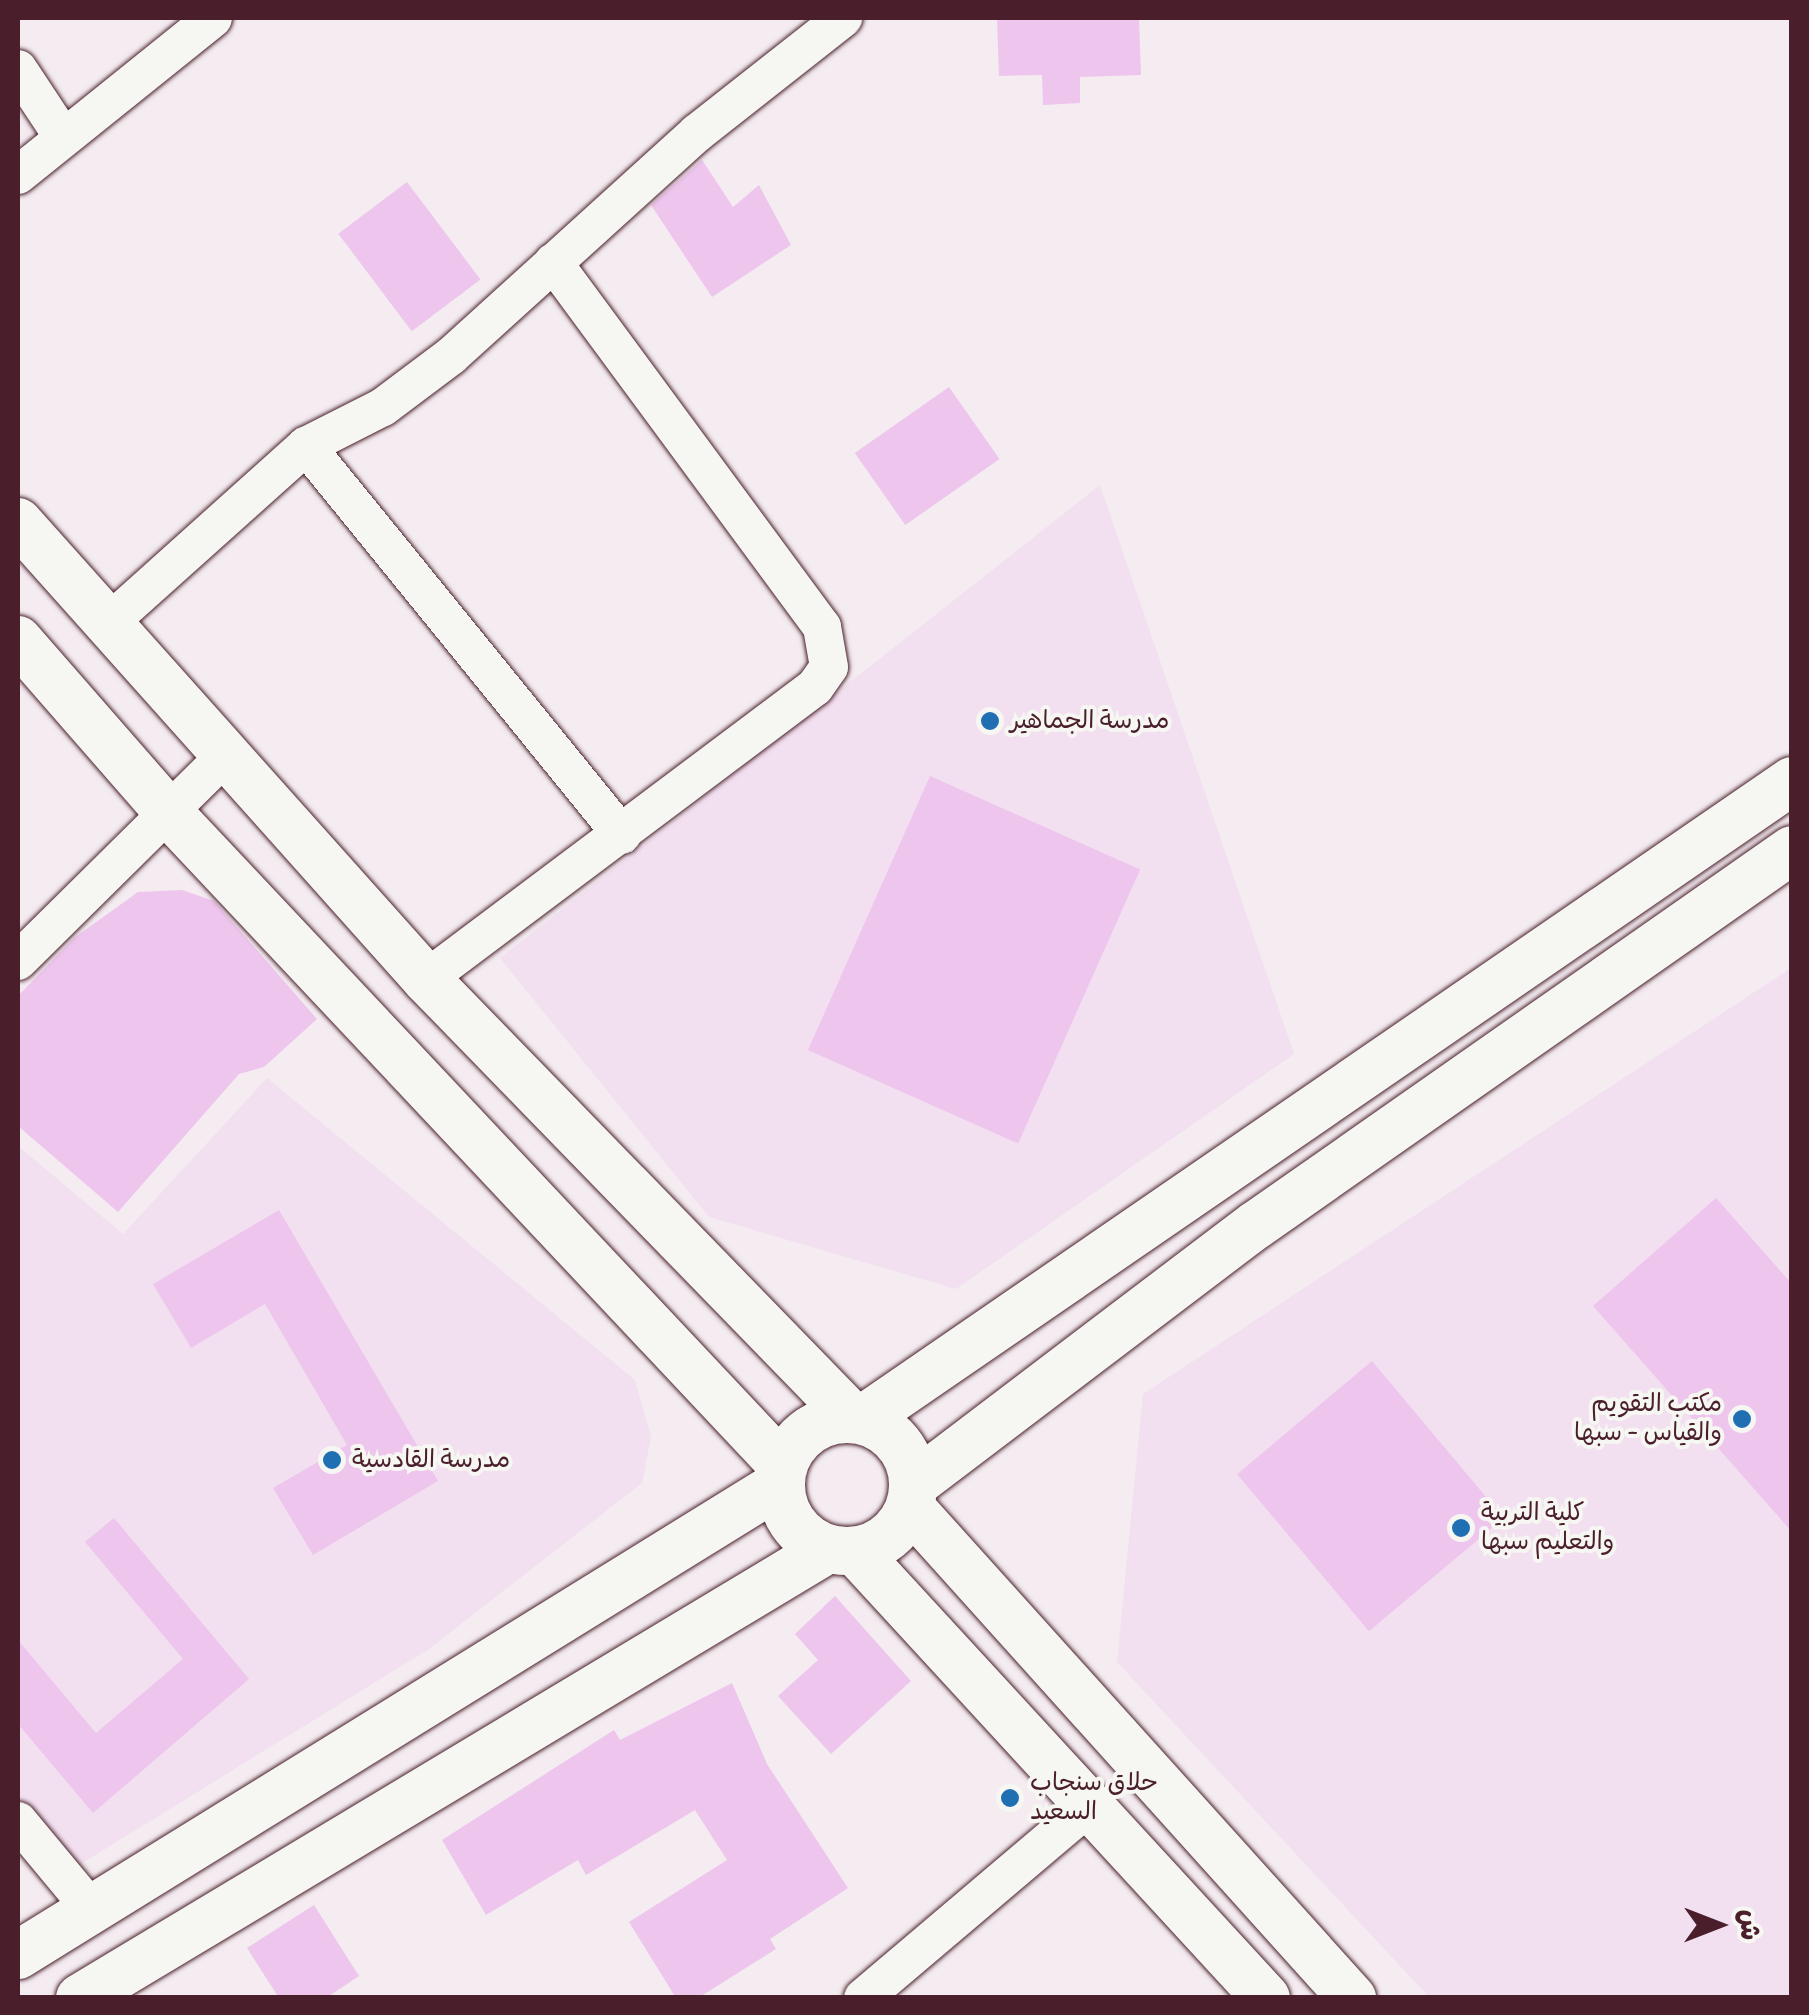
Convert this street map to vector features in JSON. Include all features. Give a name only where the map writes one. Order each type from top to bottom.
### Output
[{"type":"main road","points":[[18,522],[112,620],[426,978],[858,1418],[900,1444],[912,1496],[1352,1998]]},
{"type":"main road","points":[[18,640],[167,811],[782,1475],[793,1524],[841,1550],[1092,1804],[1266,1998]]},
{"type":"main road","points":[[18,1954],[782,1475],[809,1430],[858,1418],[1792,781]]},
{"type":"main road","points":[[80,1998],[841,1550],[889,1536],[912,1496],[1256,1225],[1792,850]]},
{"type":"street","points":[[18,175],[212,18]]},
{"type":"street","points":[[112,620],[306,446],[383,407],[843,18]]},
{"type":"street","points":[[18,69],[63,137]]},
{"type":"street","points":[[426,978],[622,836],[815,687],[830,667],[830,646],[553,262]]},
{"type":"street","points":[[306,446],[622,836]]},
{"type":"street","points":[[18,961],[227,754]]},
{"type":"street","points":[[863,1998],[1092,1804]]},
{"type":"street","points":[[18,1822],[92,1910]]},
{"type":"shaded area","name":"مدرسة الجماهير","points":[[1100,485],[1294,1054],[956,1289],[709,1217],[500,958]]},
{"type":"shaded area","name":"كلية التربية والتعليم سبها","points":[[1791,968],[1791,1997],[1429,1997],[1117,1662],[1143,1394]]},
{"type":"shaded area","name":"مدرسة القادسية","points":[[267,1078],[635,1380],[651,1437],[642,1483],[429,1649],[76,1867],[18,1799],[18,1146],[123,1234]]},
{"type":"building","points":[[997,18],[1139,18],[1141,75],[1080,77],[1080,103],[1043,105],[1042,75],[999,76]]},
{"type":"building","points":[[702,160],[733,207],[759,185],[791,245],[712,297],[651,205]]},
{"type":"building","points":[[407,182],[480,279],[412,331],[338,234]]},
{"type":"building","points":[[949,387],[999,459],[905,525],[855,453]]},
{"type":"building","points":[[930,776],[1140,870],[1018,1144],[808,1050]]},
{"type":"building","points":[[182,890],[214,901],[317,1019],[264,1067],[239,1074],[118,1212],[18,1126],[18,996],[74,938],[138,892]]},
{"type":"building","name":"مكتب التقويم والقياس - سبها","points":[[1716,1198],[1792,1284],[1792,1532],[1593,1306]]},
{"type":"building","points":[[279,1210],[438,1481],[313,1555],[273,1488],[347,1445],[265,1304],[191,1348],[153,1284]]},
{"type":"building","points":[[1372,1361],[1504,1518],[1369,1631],[1237,1474]]},
{"type":"building","points":[[114,1518],[249,1679],[93,1813],[18,1724],[18,1640],[96,1733],[183,1659],[85,1542]]},
{"type":"building","points":[[835,1596],[911,1681],[831,1754],[778,1696],[818,1660],[795,1634]]},
{"type":"building","points":[[732,1683],[767,1764],[848,1888],[770,1939],[776,1949],[698,1998],[676,1998],[629,1922],[727,1860],[695,1810],[586,1875],[578,1860],[486,1915],[442,1840],[614,1730],[620,1740]]},
{"type":"building","points":[[314,1905],[359,1976],[326,1998],[279,1998],[247,1948]]},
{"type":"place","name":"مدرسة الجماهير","points":[[990,721]]},
{"type":"place","name":"مكتب التقويم والقياس - سبها","points":[[1742,1419]]},
{"type":"place","name":"مدرسة القادسية","points":[[332,1460]]},
{"type":"place","name":"كلية التربية والتعليم سبها","points":[[1461,1528]]},
{"type":"place","name":"حلاق سنجاب السعيد","points":[[1010,1798]]}]
